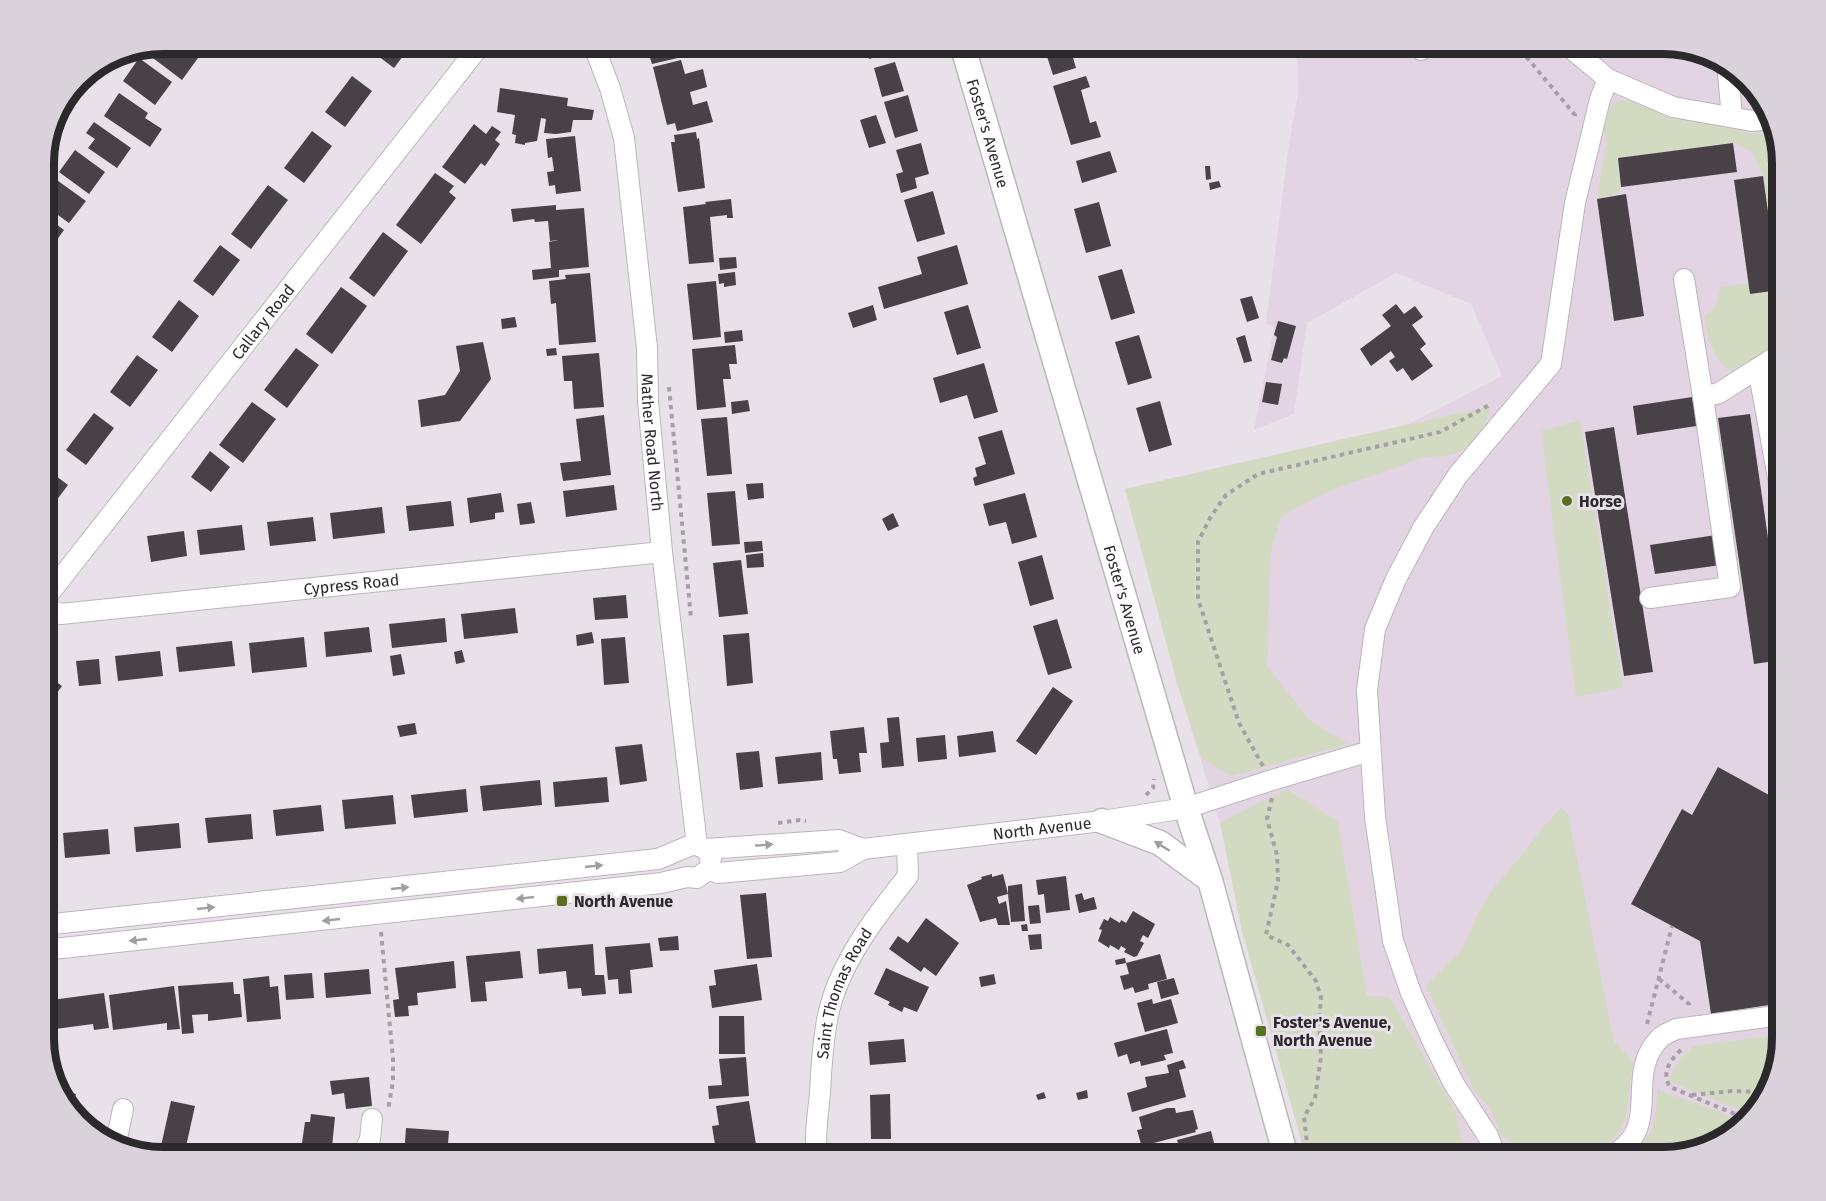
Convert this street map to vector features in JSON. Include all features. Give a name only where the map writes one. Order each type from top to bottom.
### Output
[{"type":"main road","name":"Foster's Avenue","points":[[965,54],[1186,808],[1210,880],[1283,1147]]},
{"type":"main road","points":[[1102,821],[1160,843],[1210,880]]},
{"type":"street","name":"Callary Road","points":[[54,587],[473,54]]},
{"type":"street","name":"Mather Road North","points":[[597,54],[624,136],[647,348],[648,401],[662,552],[694,848]]},
{"type":"street","points":[[1578,54],[1608,79],[1672,107],[1752,121],[1764,121]]},
{"type":"street","points":[[1730,77],[1739,118]]},
{"type":"street","points":[[1492,1147],[1488,1136],[1454,1083],[1432,1040],[1411,993],[1394,941],[1383,876],[1370,751],[1367,690],[1375,629],[1396,579],[1423,528],[1458,475],[1551,364],[1575,202],[1600,99],[1608,79]]},
{"type":"street","points":[[1650,598],[1730,587],[1684,279]]},
{"type":"street","points":[[1703,396],[1719,393],[1772,359]]},
{"type":"street","points":[[1758,368],[1772,436]]},
{"type":"street","name":"Cypress Road","points":[[54,612],[61,614],[662,552]]},
{"type":"street","name":"North Avenue","points":[[54,950],[649,885],[697,878],[709,870],[718,873],[840,862],[863,849],[1102,821],[1186,808],[1370,751]]},
{"type":"street","name":"North Avenue","points":[[54,924],[658,859],[694,848],[839,840],[863,849]]},
{"type":"street","name":"Saint Thomas Road","points":[[817,1147],[822,1056],[828,1018],[839,982],[859,945],[884,906],[908,876],[907,845]]},
{"type":"street","points":[[687,878],[679,871],[676,861],[694,848],[711,858],[709,870]]},
{"type":"street","points":[[1625,1147],[1631,1143],[1639,1128],[1644,1070],[1650,1052],[1661,1037],[1676,1029],[1772,1015]]},
{"type":"street","points":[[117,1137],[123,1109]]},
{"type":"street","points":[[367,1147],[379,1119]]},
{"type":"path","points":[[1524,54],[1575,115],[1573,126]]},
{"type":"path","points":[[1309,1147],[1304,1117],[1315,1098],[1321,1057],[1319,1021],[1321,998],[1316,981],[1288,945],[1266,935],[1278,881],[1277,855],[1267,819],[1274,793],[1265,768],[1239,723],[1198,599],[1198,542],[1210,518],[1226,495],[1258,474],[1440,432],[1496,401]]},
{"type":"path","points":[[1146,796],[1153,788],[1154,776]]},
{"type":"path","points":[[769,824],[800,820],[810,822]]},
{"type":"path","points":[[379,1119],[393,1081],[393,1059],[381,935]]},
{"type":"path","points":[[1686,1046],[1679,1051],[1667,1069],[1665,1079],[1670,1087],[1739,1116]]},
{"type":"path","points":[[1689,1095],[1732,1091],[1758,1092]]},
{"type":"shaded area","points":[[1297,54],[1663,54],[1705,62],[1723,72],[1745,91],[1764,121],[1772,163],[1772,1038],[1766,1073],[1754,1098],[1735,1120],[1705,1139],[1663,1147],[1303,1147],[1242,931],[1220,823],[1177,683],[1125,489],[1409,424],[1502,376],[1471,304],[1396,273],[1307,323],[1294,414],[1254,430],[1274,327],[1266,323],[1289,143],[1298,95]]},
{"type":"green space","points":[[1627,100],[1675,117],[1768,136],[1772,163],[1772,240],[1763,176],[1752,151],[1733,143],[1618,158],[1620,192],[1597,199],[1607,141],[1601,121],[1611,106]]},
{"type":"green space","points":[[1748,283],[1751,294],[1772,291],[1772,348],[1731,371],[1715,354],[1707,331],[1705,315],[1715,308],[1721,287]]},
{"type":"green space","points":[[1491,406],[1487,420],[1479,433],[1457,453],[1414,460],[1350,483],[1281,517],[1270,554],[1267,666],[1309,720],[1348,744],[1232,776],[1202,759],[1177,683],[1125,489]]},
{"type":"green space","points":[[1580,420],[1623,688],[1576,697],[1541,431]]},
{"type":"green space","points":[[1287,789],[1338,822],[1367,996],[1390,997],[1456,1113],[1464,1147],[1303,1147],[1242,931],[1220,823]]},
{"type":"green space","points":[[1561,808],[1568,814],[1614,1042],[1633,1061],[1623,1126],[1612,1140],[1597,1147],[1521,1147],[1502,1136],[1489,1107],[1476,1092],[1467,1075],[1426,986],[1463,948],[1478,913],[1495,886]]},
{"type":"green space","points":[[1772,1035],[1766,1073],[1754,1098],[1743,1112],[1669,1081],[1677,1062],[1694,1046]]},
{"type":"green space","points":[[1657,1090],[1719,1111],[1735,1120],[1705,1139],[1677,1146],[1640,1147],[1652,1128]]},
{"type":"building","points":[[192,54],[198,58],[182,80],[149,55]]},
{"type":"building","points":[[375,54],[404,54],[394,68]]},
{"type":"building","points":[[649,54],[681,54],[682,57],[652,64]]},
{"type":"building","points":[[867,54],[885,54],[869,59]]},
{"type":"building","points":[[1046,54],[1072,54],[1076,68],[1053,75]]},
{"type":"building","points":[[139,58],[172,82],[155,105],[123,81]]},
{"type":"building","points":[[681,60],[685,74],[703,69],[707,87],[690,92],[693,105],[707,101],[713,122],[677,131],[675,123],[667,125],[653,67]]},
{"type":"building","points":[[895,62],[904,91],[882,97],[874,68]]},
{"type":"building","points":[[352,76],[372,91],[345,127],[325,112]]},
{"type":"building","points":[[1086,76],[1090,87],[1081,90],[1090,123],[1096,121],[1101,137],[1071,145],[1053,86]]},
{"type":"building","points":[[500,88],[568,98],[567,106],[594,110],[592,120],[573,120],[571,132],[556,134],[544,133],[546,119],[541,118],[537,141],[525,143],[525,145],[515,143],[516,135],[512,134],[515,115],[497,112]]},
{"type":"building","points":[[119,93],[148,113],[145,118],[162,129],[150,147],[104,116]]},
{"type":"building","points":[[908,95],[918,131],[895,138],[884,102]]},
{"type":"building","points":[[876,115],[886,143],[869,148],[860,120]]},
{"type":"building","points":[[94,122],[131,148],[117,168],[88,148],[95,139],[86,133]]},
{"type":"building","points":[[474,124],[486,134],[492,126],[501,132],[495,140],[500,144],[485,166],[481,163],[465,184],[442,167]]},
{"type":"building","points":[[312,131],[332,146],[304,183],[284,168]]},
{"type":"building","points":[[696,132],[697,139],[699,138],[705,188],[678,192],[671,142],[675,142],[674,135]]},
{"type":"building","points":[[575,136],[581,191],[556,194],[555,185],[549,186],[547,172],[554,171],[552,157],[548,158],[546,139]]},
{"type":"building","points":[[921,143],[929,174],[915,178],[917,188],[901,193],[896,174],[903,172],[896,150]]},
{"type":"building","points":[[1733,143],[1737,172],[1621,187],[1618,158]]},
{"type":"building","points":[[75,150],[105,172],[89,194],[59,172]]},
{"type":"building","points":[[1110,151],[1117,172],[1082,183],[1076,161]]},
{"type":"building","points":[[1205,166],[1210,166],[1211,179],[1206,180]]},
{"type":"building","points":[[435,173],[454,186],[449,192],[456,198],[421,244],[396,225]]},
{"type":"building","points":[[1763,176],[1772,240],[1772,291],[1750,294],[1734,180]]},
{"type":"building","points":[[54,178],[86,201],[69,223],[54,212]]},
{"type":"building","points":[[1219,181],[1221,187],[1210,190],[1209,183]]},
{"type":"building","points":[[268,185],[288,200],[251,249],[231,234]]},
{"type":"building","points":[[933,191],[945,234],[917,242],[904,200]]},
{"type":"building","points":[[1626,194],[1644,316],[1614,321],[1597,199]]},
{"type":"building","points":[[731,199],[733,218],[727,218],[727,215],[710,217],[714,262],[689,264],[683,207]]},
{"type":"building","points":[[1099,202],[1111,246],[1086,253],[1074,209]]},
{"type":"building","points":[[556,205],[556,210],[584,208],[589,267],[559,270],[559,277],[533,280],[532,270],[551,268],[549,242],[558,240],[550,241],[548,221],[535,222],[534,219],[513,222],[511,209]]},
{"type":"building","points":[[54,222],[64,230],[54,244]]},
{"type":"building","points":[[383,232],[408,251],[374,297],[349,278]]},
{"type":"building","points":[[220,245],[240,260],[213,296],[193,281]]},
{"type":"building","points":[[957,245],[968,284],[884,309],[878,287],[922,274],[917,257]]},
{"type":"building","points":[[736,257],[737,268],[720,270],[719,258]]},
{"type":"building","points":[[1122,269],[1135,313],[1111,320],[1098,276]]},
{"type":"building","points":[[735,272],[736,285],[724,287],[724,283],[719,284],[718,274]]},
{"type":"building","points":[[590,273],[596,342],[559,345],[556,303],[551,304],[549,281],[566,279],[565,275]]},
{"type":"building","points":[[716,281],[721,337],[693,340],[687,284]]},
{"type":"building","points":[[341,287],[367,306],[332,354],[306,334]]},
{"type":"building","points":[[1252,296],[1259,318],[1247,322],[1240,299]]},
{"type":"building","points":[[179,300],[199,316],[172,352],[152,337]]},
{"type":"building","points":[[1396,304],[1404,314],[1415,306],[1423,317],[1412,325],[1426,344],[1420,349],[1433,366],[1412,381],[1403,368],[1397,372],[1389,361],[1395,357],[1391,351],[1371,366],[1360,349],[1391,326],[1382,315]]},
{"type":"building","points":[[873,305],[877,320],[853,328],[848,313]]},
{"type":"building","points":[[968,305],[981,348],[957,355],[944,312]]},
{"type":"building","points":[[515,317],[517,327],[502,329],[501,319]]},
{"type":"building","points":[[1278,321],[1296,326],[1287,359],[1284,358],[1282,363],[1271,360],[1277,337],[1274,335]]},
{"type":"building","points":[[742,330],[743,341],[725,343],[724,332]]},
{"type":"building","points":[[1139,335],[1152,378],[1128,385],[1115,342]]},
{"type":"building","points":[[1245,335],[1252,361],[1244,363],[1236,338]]},
{"type":"building","points":[[483,342],[491,379],[460,421],[421,427],[418,400],[445,395],[460,371],[456,346]]},
{"type":"building","points":[[735,345],[737,364],[729,364],[731,379],[723,379],[726,407],[697,410],[692,349]]},
{"type":"building","points":[[296,348],[319,365],[287,408],[264,390]]},
{"type":"building","points":[[556,348],[557,355],[547,356],[546,349]]},
{"type":"building","points":[[599,353],[604,407],[574,409],[572,381],[564,381],[562,356]]},
{"type":"building","points":[[137,355],[158,370],[130,407],[110,392]]},
{"type":"building","points":[[984,363],[998,412],[974,419],[967,395],[940,403],[933,378]]},
{"type":"building","points":[[1266,382],[1282,384],[1278,405],[1262,402]]},
{"type":"building","points":[[1699,396],[1703,425],[1637,435],[1633,406]]},
{"type":"building","points":[[748,400],[750,411],[732,414],[731,402]]},
{"type":"building","points":[[1160,401],[1172,445],[1149,452],[1136,408]]},
{"type":"building","points":[[252,402],[276,419],[243,463],[219,445]]},
{"type":"building","points":[[94,413],[114,428],[86,465],[66,450]]},
{"type":"building","points":[[1750,414],[1772,565],[1772,661],[1754,664],[1718,418]]},
{"type":"building","points":[[604,415],[611,475],[563,481],[560,463],[581,461],[576,419]]},
{"type":"building","points":[[727,417],[732,474],[707,476],[701,419]]},
{"type":"building","points":[[1614,427],[1653,672],[1624,676],[1585,432]]},
{"type":"building","points":[[1002,430],[1015,474],[975,486],[973,478],[977,476],[975,468],[986,464],[978,437]]},
{"type":"building","points":[[210,451],[230,467],[211,492],[191,477]]},
{"type":"building","points":[[54,474],[68,485],[54,504]]},
{"type":"building","points":[[763,483],[764,498],[748,500],[746,484]]},
{"type":"building","points":[[614,485],[617,510],[566,517],[563,491]]},
{"type":"building","points":[[735,491],[740,544],[712,546],[707,493]]},
{"type":"building","points":[[501,493],[504,512],[495,513],[495,519],[470,523],[467,498]]},
{"type":"building","points":[[1025,493],[1037,537],[1012,544],[1006,522],[989,526],[983,504]]},
{"type":"building","points":[[451,501],[454,526],[409,531],[406,506]]},
{"type":"building","points":[[531,502],[535,523],[520,525],[517,504]]},
{"type":"building","points":[[382,507],[385,533],[333,539],[330,513]]},
{"type":"building","points":[[893,513],[899,526],[888,531],[882,519]]},
{"type":"building","points":[[313,517],[316,541],[270,546],[267,522]]},
{"type":"building","points":[[242,525],[245,550],[200,555],[197,530]]},
{"type":"building","points":[[184,531],[187,556],[151,562],[147,536]]},
{"type":"building","points":[[1716,535],[1721,565],[1655,574],[1650,545]]},
{"type":"building","points":[[762,541],[763,551],[745,553],[744,542]]},
{"type":"building","points":[[763,553],[764,567],[747,568],[746,555]]},
{"type":"building","points":[[1042,555],[1054,599],[1030,606],[1018,562]]},
{"type":"building","points":[[741,560],[748,614],[719,617],[713,563]]},
{"type":"building","points":[[626,595],[628,618],[595,620],[593,598]]},
{"type":"building","points":[[515,608],[518,633],[464,639],[461,614]]},
{"type":"building","points":[[445,618],[447,642],[392,648],[389,624]]},
{"type":"building","points":[[1057,619],[1072,668],[1048,675],[1033,626]]},
{"type":"building","points":[[369,627],[372,652],[326,657],[324,632]]},
{"type":"building","points":[[592,632],[594,643],[577,646],[576,635]]},
{"type":"building","points":[[749,633],[753,683],[727,686],[723,635]]},
{"type":"building","points":[[304,637],[307,667],[252,673],[249,643]]},
{"type":"building","points":[[625,637],[629,683],[604,685],[601,639]]},
{"type":"building","points":[[232,641],[235,666],[179,672],[176,647]]},
{"type":"building","points":[[462,650],[465,662],[456,664],[454,652]]},
{"type":"building","points":[[160,651],[163,676],[118,681],[115,656]]},
{"type":"building","points":[[401,654],[405,674],[393,676],[390,656]]},
{"type":"building","points":[[99,659],[101,684],[79,686],[76,661]]},
{"type":"building","points":[[54,680],[62,686],[54,697]]},
{"type":"building","points":[[1053,687],[1073,701],[1036,755],[1016,741]]},
{"type":"building","points":[[899,717],[904,766],[882,768],[880,743],[889,742],[887,718]]},
{"type":"building","points":[[415,723],[417,734],[400,737],[397,726]]},
{"type":"building","points":[[864,727],[867,753],[859,753],[861,772],[839,774],[837,759],[833,759],[830,731]]},
{"type":"building","points":[[993,731],[996,752],[959,757],[957,736]]},
{"type":"building","points":[[945,735],[947,759],[918,762],[916,738]]},
{"type":"building","points":[[642,744],[647,781],[620,785],[615,747]]},
{"type":"building","points":[[759,751],[763,787],[740,790],[736,753]]},
{"type":"building","points":[[821,752],[823,780],[778,784],[775,757]]},
{"type":"building","points":[[1718,767],[1769,795],[1772,794],[1772,1005],[1711,1014],[1700,941],[1631,904],[1682,809],[1692,815]]},
{"type":"building","points":[[607,777],[609,802],[555,807],[553,782]]},
{"type":"building","points":[[540,780],[542,805],[483,811],[480,786]]},
{"type":"building","points":[[466,789],[468,812],[414,818],[411,795]]},
{"type":"building","points":[[393,795],[396,824],[345,829],[342,800]]},
{"type":"building","points":[[321,805],[324,831],[276,836],[273,810]]},
{"type":"building","points":[[251,814],[253,839],[208,843],[205,818]]},
{"type":"building","points":[[179,823],[181,848],[136,852],[134,827]]},
{"type":"building","points":[[108,829],[110,854],[65,858],[63,833]]},
{"type":"building","points":[[992,874],[992,877],[1003,874],[1008,894],[997,897],[999,904],[1006,901],[1010,925],[998,925],[996,918],[980,922],[967,885]]},
{"type":"building","points":[[1066,876],[1070,910],[1046,913],[1044,894],[1038,895],[1036,880]]},
{"type":"building","points":[[1022,884],[1025,921],[1011,922],[1008,886]]},
{"type":"building","points":[[766,893],[772,957],[747,959],[740,895]]},
{"type":"building","points":[[1082,893],[1084,900],[1094,897],[1097,909],[1079,913],[1075,895]]},
{"type":"building","points":[[1039,905],[1041,923],[1030,924],[1028,906]]},
{"type":"building","points":[[1133,911],[1155,924],[1148,938],[1143,935],[1140,941],[1144,943],[1137,956],[1134,957],[1124,952],[1126,949],[1121,946],[1119,950],[1110,945],[1109,948],[1098,941],[1102,930],[1099,929],[1104,919],[1108,921],[1110,917],[1120,923],[1121,920],[1126,923]]},
{"type":"building","points":[[926,918],[959,943],[936,976],[924,967],[921,972],[889,949],[898,936],[908,943]]},
{"type":"building","points":[[1027,924],[1028,931],[1022,931],[1021,925]]},
{"type":"building","points":[[1041,934],[1042,949],[1030,950],[1028,935]]},
{"type":"building","points":[[678,936],[679,950],[660,951],[658,938]]},
{"type":"building","points":[[650,943],[653,967],[630,970],[632,993],[619,994],[618,979],[608,980],[605,947]]},
{"type":"building","points":[[593,944],[595,975],[604,975],[606,994],[582,996],[581,988],[568,989],[566,971],[539,974],[537,949]]},
{"type":"building","points":[[520,951],[523,978],[485,982],[487,1001],[471,1002],[466,956]]},
{"type":"building","points":[[1160,954],[1167,979],[1148,984],[1149,989],[1135,993],[1133,987],[1124,990],[1120,976],[1129,974],[1126,963]]},
{"type":"building","points":[[1125,958],[1126,963],[1116,965],[1115,960]]},
{"type":"building","points":[[454,961],[456,988],[417,993],[418,1005],[408,1006],[409,1016],[395,1017],[393,1000],[399,999],[395,968]]},
{"type":"building","points":[[757,964],[762,1000],[712,1008],[709,986],[716,985],[714,970]]},
{"type":"building","points":[[886,968],[929,987],[917,1012],[904,1007],[902,1012],[888,1005],[890,1002],[874,994]]},
{"type":"building","points":[[369,969],[371,994],[326,998],[324,973]]},
{"type":"building","points":[[312,973],[314,998],[286,1000],[284,975]]},
{"type":"building","points":[[994,974],[996,984],[981,987],[979,977]]},
{"type":"building","points":[[269,976],[270,987],[278,986],[281,1019],[247,1022],[243,979]]},
{"type":"building","points":[[1174,978],[1179,994],[1161,999],[1157,982]]},
{"type":"building","points":[[233,982],[234,994],[240,994],[242,1017],[208,1021],[208,1014],[192,1015],[194,1033],[182,1034],[178,986]]},
{"type":"building","points":[[174,986],[180,1029],[167,1030],[167,1023],[113,1030],[109,995]]},
{"type":"building","points":[[104,993],[109,1028],[94,1030],[93,1024],[55,1029],[56,1038],[54,1038],[54,1000]]},
{"type":"building","points":[[1152,999],[1153,1004],[1171,999],[1178,1023],[1145,1032],[1137,1003]]},
{"type":"building","points":[[719,1016],[744,1016],[745,1054],[719,1054]]},
{"type":"building","points":[[1167,1029],[1173,1053],[1164,1055],[1166,1060],[1141,1066],[1140,1061],[1130,1064],[1127,1054],[1118,1057],[1114,1043]]},
{"type":"building","points":[[904,1039],[906,1062],[870,1065],[868,1042]]},
{"type":"building","points":[[746,1057],[749,1096],[709,1099],[708,1086],[722,1085],[719,1059]]},
{"type":"building","points":[[1183,1060],[1186,1068],[1179,1070],[1186,1097],[1132,1112],[1127,1093],[1147,1087],[1145,1077],[1169,1073],[1167,1065]]},
{"type":"building","points":[[369,1077],[372,1106],[346,1109],[344,1093],[332,1095],[330,1081]]},
{"type":"building","points":[[1087,1090],[1088,1098],[1078,1100],[1076,1093]]},
{"type":"building","points":[[1044,1092],[1046,1098],[1038,1100],[1036,1095]]},
{"type":"building","points":[[69,1093],[76,1094],[74,1101]]},
{"type":"building","points":[[890,1094],[891,1139],[871,1139],[870,1095]]},
{"type":"building","points":[[171,1101],[195,1106],[186,1147],[161,1146]]},
{"type":"building","points":[[749,1101],[756,1147],[715,1147],[712,1126],[719,1125],[716,1106]]},
{"type":"building","points":[[1167,1108],[1175,1108],[1176,1113],[1193,1110],[1198,1129],[1195,1130],[1196,1132],[1146,1145],[1141,1144],[1137,1130],[1142,1129],[1139,1117]]},
{"type":"building","points":[[311,1114],[335,1117],[332,1147],[301,1147],[305,1122],[310,1122]]},
{"type":"building","points":[[406,1128],[449,1131],[448,1147],[405,1147]]},
{"type":"building","points":[[1211,1131],[1215,1147],[1179,1147],[1177,1140]]},
{"type":"place","name":"Horse","points":[[1567,501]]},
{"type":"place","name":"North Avenue","points":[[562,901]]},
{"type":"place","name":"Foster's Avenue, North Avenue","points":[[1261,1031]]}]
